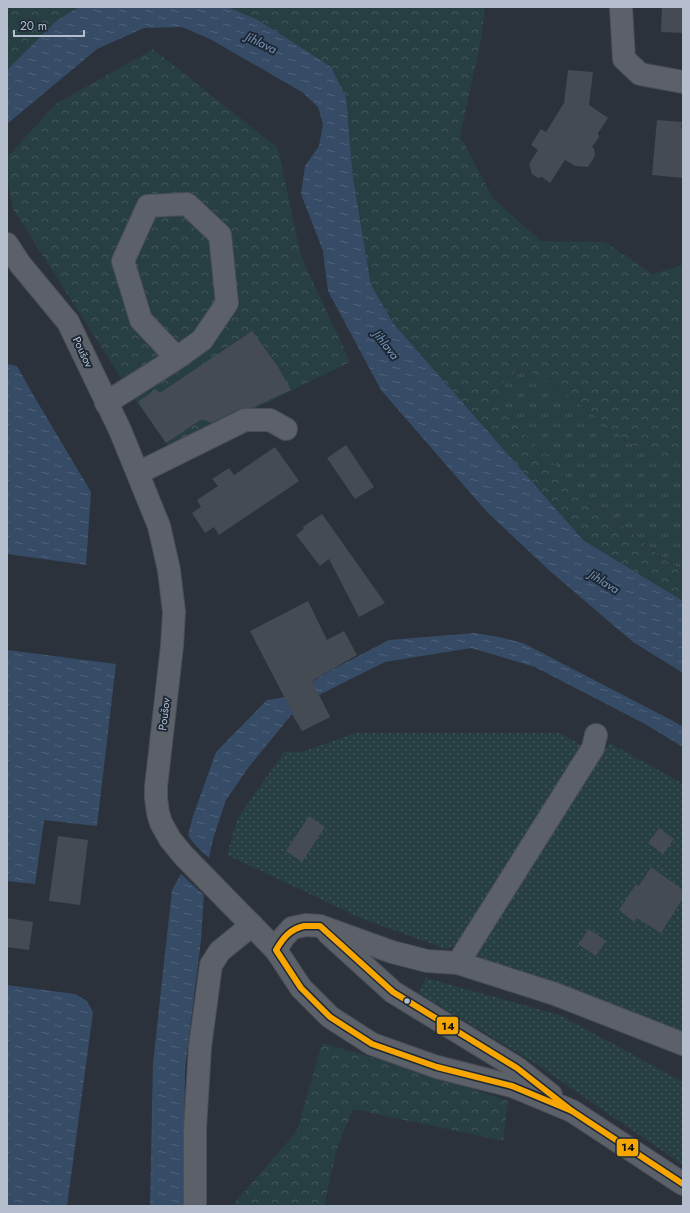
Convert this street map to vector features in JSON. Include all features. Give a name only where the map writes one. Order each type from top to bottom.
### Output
[{"type":"street","points":[[621,7],[624,59],[640,74],[683,82]]},
{"type":"street","points":[[106,403],[177,358],[202,340],[227,303],[220,235],[187,204],[148,206],[123,261],[141,320],[177,358]]},
{"type":"street","name":"Poušov","points":[[7,244],[20,264],[68,322],[120,430],[159,526],[169,570],[174,612],[172,646],[156,787],[158,813],[161,823],[170,840],[276,950],[301,988],[330,1017],[372,1044],[437,1067],[512,1086],[572,1111],[683,1184]]},
{"type":"street","points":[[138,473],[245,420],[270,420],[286,429]]},
{"type":"street","points":[[458,963],[593,748],[596,735]]},
{"type":"street","points":[[194,1206],[195,1129],[200,1047],[211,965],[220,950],[252,925]]},
{"type":"street","points":[[276,950],[283,938],[292,928],[306,925],[320,926],[392,952],[427,961],[458,963],[555,994],[683,1044]]},
{"type":"street","points":[[320,926],[393,992],[517,1068],[572,1111]]},
{"type":"green space","points":[[7,7],[79,7],[56,21],[7,70]]},
{"type":"green space","points":[[228,7],[485,7],[481,40],[460,136],[493,198],[541,241],[605,242],[652,274],[683,265],[683,464],[632,444],[571,398],[531,372],[516,371],[502,383],[500,399],[516,425],[581,493],[669,563],[683,570],[683,601],[583,540],[393,323],[371,285],[353,178],[346,97],[258,20]]},
{"type":"green space","points":[[153,49],[278,148],[301,256],[350,362],[169,451],[166,443],[137,403],[13,209],[7,179],[7,157],[56,104]]},
{"type":"green space","points":[[516,371],[531,372],[547,382],[571,398],[632,444],[683,464],[683,570],[670,563],[581,493],[516,425],[500,399],[502,383]]},
{"type":"green space","points":[[355,733],[560,733],[584,747],[456,945],[446,949],[363,919],[227,855],[237,819],[284,752],[302,752]]},
{"type":"green space","points":[[610,743],[683,784],[683,1033],[479,961],[475,951]]},
{"type":"green space","points":[[426,978],[560,1015],[683,1082],[683,1165],[530,1060],[418,993]]},
{"type":"green space","points":[[322,1043],[437,1076],[508,1101],[503,1141],[353,1109],[337,1149],[324,1206],[232,1206],[297,1131]]},
{"type":"water","name":"Jihlava","points":[[79,7],[228,7],[258,20],[331,67],[346,97],[353,178],[371,285],[393,323],[583,540],[683,601],[683,673],[633,642],[551,572],[487,512],[381,390],[328,291],[323,251],[301,194],[305,166],[319,146],[323,124],[318,107],[302,92],[210,39],[182,27],[144,28],[97,49],[7,124],[7,70],[56,21]]},
{"type":"water","points":[[7,364],[17,366],[91,492],[86,565],[7,554]]},
{"type":"water","points":[[475,633],[523,643],[675,722],[683,727],[683,747],[645,724],[535,667],[471,648],[385,662],[319,695],[330,717],[302,731],[292,714],[248,768],[226,800],[213,839],[205,877],[201,940],[185,1069],[183,1206],[150,1206],[153,1063],[172,890],[181,874],[183,855],[193,816],[216,752],[267,700],[286,697],[328,672],[389,640]]},
{"type":"water","points":[[7,650],[116,664],[97,826],[44,820],[35,884],[7,881]]},
{"type":"water","points":[[7,985],[75,994],[87,1001],[93,1012],[67,1206],[7,1206]]},
{"type":"pier","points":[[187,834],[195,845],[211,860],[207,878],[206,897],[179,872]]},
{"type":"building","points":[[662,7],[683,7],[683,33],[661,32]]},
{"type":"building","points":[[568,70],[593,72],[589,105],[608,118],[598,133],[599,137],[592,147],[594,148],[595,156],[588,167],[575,166],[565,160],[550,183],[542,177],[538,178],[532,174],[529,164],[538,150],[531,145],[541,129],[546,132],[564,103]]},
{"type":"building","points":[[657,120],[682,122],[683,178],[652,175]]},
{"type":"building","points":[[252,331],[278,367],[291,390],[252,408],[239,409],[211,423],[202,419],[166,443],[138,402],[156,389],[160,393]]},
{"type":"building","points":[[346,445],[374,487],[355,499],[327,458]]},
{"type":"building","points":[[275,447],[299,481],[219,535],[214,527],[205,533],[192,513],[201,507],[197,500],[218,486],[212,479],[229,468],[234,475]]},
{"type":"building","points":[[322,514],[385,603],[359,617],[329,559],[320,566],[296,535],[304,529],[303,527]]},
{"type":"building","points":[[308,601],[327,640],[344,631],[357,655],[312,681],[330,717],[302,731],[250,631]]},
{"type":"building","points":[[309,816],[325,827],[302,862],[286,851]]},
{"type":"building","points":[[659,828],[674,839],[663,854],[648,843]]},
{"type":"building","points":[[58,836],[88,840],[80,905],[49,901]]},
{"type":"building","points":[[651,867],[683,890],[683,898],[661,933],[637,918],[634,922],[619,910],[636,884],[639,886]]},
{"type":"building","points":[[7,918],[33,922],[29,950],[7,947]]},
{"type":"building","points":[[589,929],[606,941],[596,956],[578,944]]},
{"type":"transit line","name":"14","points":[[304,926],[320,926],[393,992],[517,1068],[572,1111],[512,1086],[437,1067],[372,1044],[330,1017],[301,988],[276,950],[287,935],[295,929],[304,926]]},
{"type":"transit line","name":"14","points":[[572,1111],[683,1184]]}]
